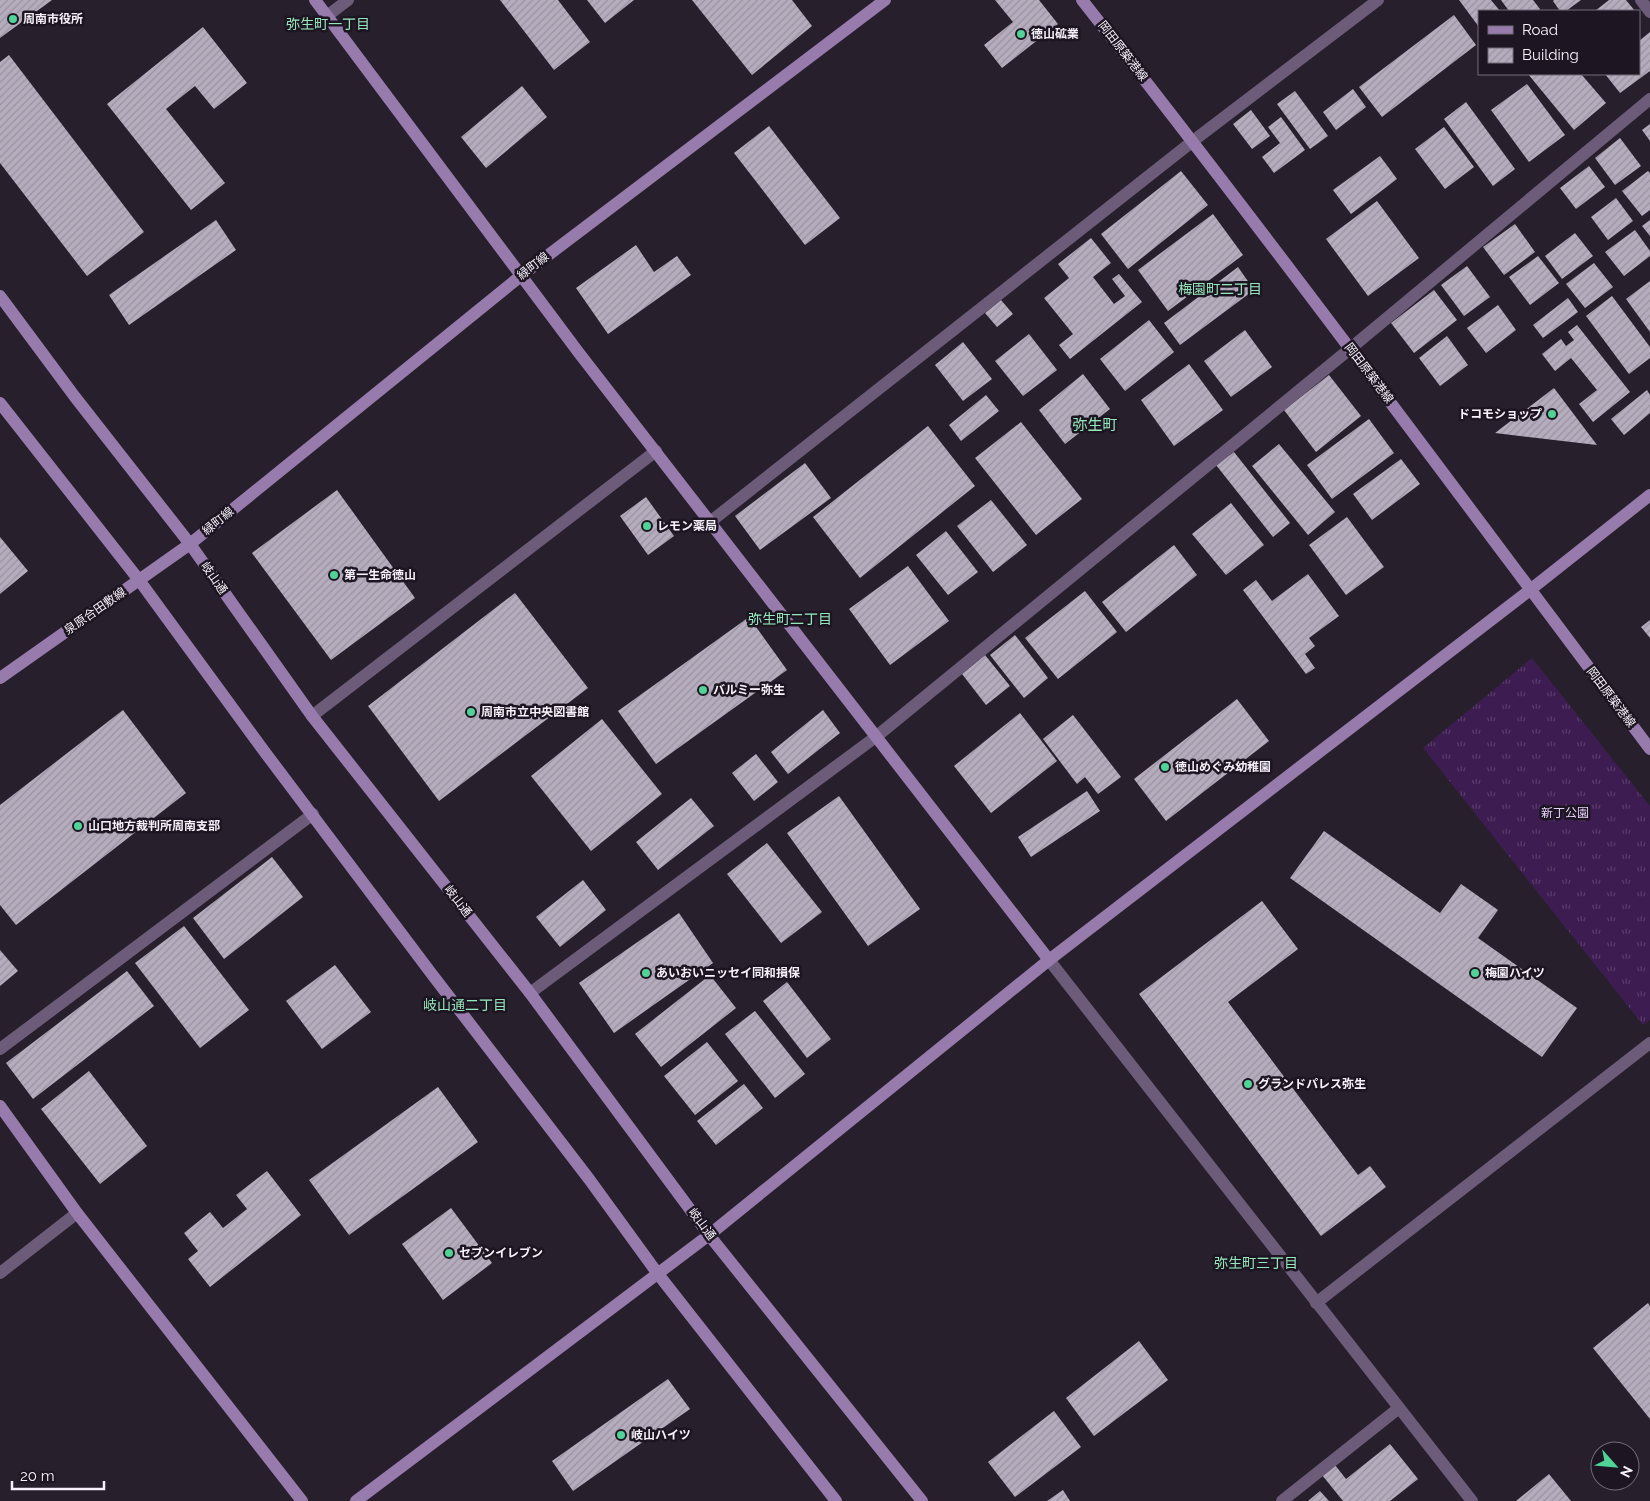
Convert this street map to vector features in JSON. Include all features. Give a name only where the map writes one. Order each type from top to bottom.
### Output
[{"type":"street","points":[[315,0],[579,353],[1049,960],[1472,1501]]},
{"type":"street","points":[[327,16],[348,0]]},
{"type":"street","name":"緑町線","points":[[190,544],[522,275],[885,0]]},
{"type":"street","name":"岡田原築港線","points":[[1082,0],[1193,141],[1351,348],[1650,749]]},
{"type":"street","points":[[710,522],[1193,141],[1378,0]]},
{"type":"street","points":[[1640,0],[1650,12]]},
{"type":"street","points":[[530,992],[876,736],[1351,348],[1650,99]]},
{"type":"street","name":"岐山通","points":[[0,296],[75,397],[190,544],[312,716],[530,992],[709,1235],[922,1501]]},
{"type":"street","points":[[0,403],[139,580],[264,751],[589,1179],[658,1274],[836,1501]]},
{"type":"street","points":[[312,716],[656,451]]},
{"type":"street","points":[[356,1501],[709,1235],[1049,960],[1530,590],[1650,495]]},
{"type":"street","name":"泉原合田敷線","points":[[0,678],[190,544]]},
{"type":"street","points":[[0,1049],[313,814]]},
{"type":"street","points":[[1316,1303],[1650,1043]]},
{"type":"street","points":[[0,1106],[77,1213],[302,1501]]},
{"type":"street","points":[[0,1273],[77,1213]]},
{"type":"street","points":[[1282,1501],[1399,1408]]},
{"type":"green space","name":"新丁公園","points":[[1532,658],[1650,806],[1650,1020],[1643,1025],[1423,748]]},
{"type":"building","name":"周南市役所","points":[[0,0],[52,0],[0,38]]},
{"type":"building","points":[[500,0],[558,0],[590,42],[554,70]]},
{"type":"building","points":[[587,0],[634,0],[605,23]]},
{"type":"building","points":[[692,0],[792,0],[812,26],[752,75]]},
{"type":"building","name":"徳山砿業","points":[[995,0],[1039,0],[1058,24],[1002,68],[984,45],[1013,22]]},
{"type":"building","points":[[1459,0],[1491,0],[1499,10],[1478,10],[1478,26]]},
{"type":"building","points":[[1501,0],[1533,0],[1540,9],[1538,10],[1508,10]]},
{"type":"building","points":[[1581,0],[1567,10],[1559,10],[1553,1]]},
{"type":"building","points":[[1609,0],[1626,0],[1634,10],[1596,10]]},
{"type":"building","points":[[1454,15],[1476,45],[1382,117],[1359,87]]},
{"type":"building","points":[[203,27],[247,83],[214,109],[195,86],[166,109],[225,183],[191,210],[107,104]]},
{"type":"building","points":[[1650,32],[1650,71],[1620,93],[1606,75],[1640,75],[1640,40]]},
{"type":"building","points":[[9,55],[144,232],[87,276],[0,163],[0,62]]},
{"type":"building","points":[[1529,75],[1582,75],[1606,103],[1574,130]]},
{"type":"building","points":[[1527,84],[1565,135],[1529,162],[1491,110]]},
{"type":"building","points":[[522,86],[547,117],[486,168],[461,137]]},
{"type":"building","points":[[1353,89],[1366,107],[1336,130],[1323,112]]},
{"type":"building","points":[[1295,91],[1328,136],[1310,149],[1277,104]]},
{"type":"building","points":[[1466,102],[1515,169],[1493,186],[1444,119]]},
{"type":"building","points":[[1251,110],[1270,136],[1252,149],[1233,124]]},
{"type":"building","points":[[1281,117],[1305,150],[1274,173],[1262,157],[1280,143],[1268,127]]},
{"type":"building","points":[[1650,124],[1650,141],[1642,130]]},
{"type":"building","points":[[769,126],[840,218],[805,245],[734,153]]},
{"type":"building","points":[[1444,127],[1474,167],[1445,189],[1415,149]]},
{"type":"building","points":[[1620,138],[1641,166],[1615,185],[1595,158]]},
{"type":"building","points":[[1380,156],[1397,179],[1351,214],[1333,190]]},
{"type":"building","points":[[1589,166],[1605,187],[1576,209],[1560,188]]},
{"type":"building","points":[[1181,171],[1208,205],[1128,269],[1101,234]]},
{"type":"building","points":[[1648,171],[1650,173],[1650,210],[1642,216],[1622,191]]},
{"type":"building","points":[[1616,198],[1633,221],[1608,240],[1591,217]]},
{"type":"building","points":[[1377,201],[1419,258],[1368,296],[1326,239]]},
{"type":"building","points":[[1213,214],[1243,255],[1168,311],[1138,270]]},
{"type":"building","points":[[216,220],[236,250],[129,325],[109,295]]},
{"type":"building","points":[[1650,220],[1650,236],[1642,226]]},
{"type":"building","points":[[1515,224],[1535,252],[1504,275],[1483,247]]},
{"type":"building","points":[[1635,230],[1650,251],[1650,256],[1624,276],[1605,252]]},
{"type":"building","points":[[1575,233],[1593,256],[1562,279],[1545,256]]},
{"type":"building","points":[[1091,238],[1111,263],[1093,277],[1114,304],[1125,296],[1112,279],[1119,274],[1142,302],[1070,359],[1059,345],[1073,334],[1044,298],[1069,278],[1058,264]]},
{"type":"building","points":[[636,245],[654,272],[677,256],[691,275],[608,334],[576,288]]},
{"type":"building","points":[[1538,256],[1559,283],[1530,305],[1509,277]]},
{"type":"building","points":[[1594,263],[1613,287],[1585,308],[1566,284]]},
{"type":"building","points":[[1467,266],[1490,297],[1464,316],[1441,285]]},
{"type":"building","points":[[1238,267],[1254,290],[1180,345],[1164,323]]},
{"type":"building","points":[[1650,281],[1650,332],[1626,299]]},
{"type":"building","points":[[1434,290],[1457,320],[1414,353],[1391,323]]},
{"type":"building","points":[[1612,296],[1650,347],[1650,358],[1629,374],[1586,316]]},
{"type":"building","points":[[1568,298],[1578,312],[1543,338],[1533,325]]},
{"type":"building","points":[[1001,300],[1013,314],[997,327],[985,313]]},
{"type":"building","points":[[1498,305],[1516,330],[1486,353],[1467,328]]},
{"type":"building","points":[[1149,320],[1174,352],[1125,391],[1100,359]]},
{"type":"building","points":[[1577,325],[1630,392],[1593,422],[1579,404],[1597,390],[1571,358],[1555,371],[1542,354],[1561,339],[1566,346],[1574,340],[1568,332]]},
{"type":"building","points":[[1245,330],[1272,367],[1231,397],[1204,361]]},
{"type":"building","points":[[1029,334],[1057,370],[1023,396],[995,361]]},
{"type":"building","points":[[1447,336],[1468,365],[1440,386],[1419,358]]},
{"type":"building","points":[[963,342],[992,379],[963,401],[935,365]]},
{"type":"building","points":[[1189,364],[1223,410],[1174,446],[1141,400]]},
{"type":"building","points":[[1083,374],[1110,409],[1065,444],[1039,410]]},
{"type":"building","points":[[1329,375],[1361,416],[1316,452],[1284,410]]},
{"type":"building","points":[[1554,388],[1597,445],[1495,433]]},
{"type":"building","points":[[1647,390],[1650,395],[1650,413],[1624,435],[1611,419]]},
{"type":"building","points":[[986,395],[999,411],[961,441],[949,425]]},
{"type":"building","points":[[1369,419],[1394,453],[1332,499],[1307,465]]},
{"type":"building","points":[[1021,422],[1082,499],[1036,535],[975,458]]},
{"type":"building","points":[[928,426],[975,486],[860,578],[813,517]]},
{"type":"building","points":[[1279,444],[1335,512],[1308,535],[1252,466]]},
{"type":"building","points":[[1234,452],[1290,523],[1273,537],[1216,465]]},
{"type":"building","points":[[1401,459],[1420,484],[1372,520],[1353,494]]},
{"type":"building","points":[[805,463],[831,498],[760,550],[735,516]]},
{"type":"building","name":"第一生命徳山","points":[[337,490],[415,598],[331,660],[252,553]]},
{"type":"building","name":"レモン薬局","points":[[646,497],[674,536],[648,555],[620,516]]},
{"type":"building","points":[[991,500],[1027,545],[993,572],[957,526]]},
{"type":"building","points":[[1231,503],[1264,545],[1226,575],[1192,534]]},
{"type":"building","points":[[1347,517],[1384,567],[1346,595],[1309,545]]},
{"type":"building","points":[[946,531],[978,572],[948,595],[916,555]]},
{"type":"building","points":[[0,537],[28,571],[0,594]]},
{"type":"building","points":[[1174,545],[1197,575],[1126,632],[1102,602]]},
{"type":"building","points":[[908,566],[949,621],[890,665],[849,609]]},
{"type":"building","points":[[1308,574],[1339,616],[1309,638],[1315,646],[1305,654],[1315,668],[1306,674],[1243,590],[1256,580],[1272,601]]},
{"type":"building","points":[[1085,591],[1117,632],[1058,679],[1025,638]]},
{"type":"building","points":[[515,593],[588,688],[439,801],[368,706]]},
{"type":"building","name":"バルミー弥生","points":[[749,617],[787,670],[656,764],[618,711]]},
{"type":"building","points":[[1650,620],[1650,638],[1641,627]]},
{"type":"building","points":[[1015,635],[1048,678],[1024,698],[990,655]]},
{"type":"building","points":[[985,655],[1010,686],[986,705],[962,674]]},
{"type":"building","points":[[1237,699],[1269,741],[1166,821],[1134,779]]},
{"type":"building","points":[[123,710],[186,793],[16,925],[0,905],[0,805]]},
{"type":"building","points":[[823,710],[840,733],[788,774],[771,752]]},
{"type":"building","points":[[1020,713],[1057,761],[991,813],[954,766]]},
{"type":"building","points":[[1073,715],[1121,777],[1098,794],[1085,777],[1077,784],[1043,739]]},
{"type":"building","points":[[602,719],[662,794],[591,851],[531,776]]},
{"type":"building","points":[[756,754],[778,782],[754,801],[732,773]]},
{"type":"building","points":[[1087,791],[1100,811],[1031,857],[1018,837]]},
{"type":"building","points":[[839,796],[920,909],[868,946],[787,833]]},
{"type":"building","points":[[691,798],[714,826],[658,870],[636,842]]},
{"type":"building","name":"梅園ハイツ","points":[[1324,831],[1440,913],[1461,884],[1498,910],[1478,938],[1577,1008],[1542,1057],[1290,878]]},
{"type":"building","points":[[767,843],[822,912],[781,943],[727,874]]},
{"type":"building","points":[[272,857],[303,897],[224,959],[193,918]]},
{"type":"building","points":[[583,880],[606,910],[560,947],[536,917]]},
{"type":"building","name":"グランドパレス弥生","points":[[1262,901],[1298,949],[1228,1002],[1358,1175],[1370,1166],[1386,1187],[1321,1236],[1139,994]]},
{"type":"building","name":"あいおいニッセイ同和損保","points":[[679,913],[713,963],[614,1033],[579,983]]},
{"type":"building","points":[[184,926],[249,1010],[200,1048],[135,963]]},
{"type":"building","points":[[0,950],[18,971],[0,986]]},
{"type":"building","points":[[335,965],[371,1012],[322,1049],[286,1001]]},
{"type":"building","points":[[127,971],[154,1006],[33,1099],[6,1063]]},
{"type":"building","points":[[710,975],[736,1008],[661,1067],[635,1034]]},
{"type":"building","points":[[787,982],[831,1039],[807,1058],[763,1001]]},
{"type":"building","points":[[755,1011],[805,1074],[775,1098],[725,1034]]},
{"type":"building","points":[[707,1042],[738,1081],[695,1115],[664,1076]]},
{"type":"building","points":[[89,1071],[147,1146],[100,1184],[41,1109]]},
{"type":"building","points":[[744,1084],[763,1108],[716,1145],[697,1121]]},
{"type":"building","points":[[438,1087],[478,1142],[349,1235],[309,1180]]},
{"type":"building","points":[[267,1171],[301,1215],[210,1287],[188,1259],[198,1251],[184,1233],[210,1212],[223,1228],[247,1209],[236,1195]]},
{"type":"building","points":[[451,1208],[492,1263],[443,1300],[402,1244]]},
{"type":"building","points":[[1648,1303],[1650,1306],[1650,1419],[1593,1348]]},
{"type":"building","points":[[1139,1341],[1168,1380],[1094,1436],[1066,1398]]},
{"type":"building","name":"岐山ハイツ","points":[[668,1379],[690,1409],[573,1491],[552,1461]]},
{"type":"building","points":[[1054,1411],[1081,1447],[1015,1497],[988,1462]]},
{"type":"building","points":[[1390,1444],[1418,1479],[1390,1501],[1343,1501],[1322,1475],[1335,1465],[1346,1479]]},
{"type":"building","points":[[1549,1474],[1571,1501],[1516,1501]]},
{"type":"building","points":[[1063,1490],[1070,1501],[1047,1501]]},
{"type":"building","points":[[1320,1491],[1329,1501],[1308,1501]]},
{"type":"place","name":"周南市役所","points":[[13,19]]},
{"type":"place","name":"徳山砿業","points":[[1021,34]]},
{"type":"place","name":"ドコモショップ","points":[[1552,414]]},
{"type":"place","name":"レモン薬局","points":[[647,526]]},
{"type":"place","name":"第一生命徳山","points":[[334,575]]},
{"type":"place","name":"バルミー弥生","points":[[703,690]]},
{"type":"place","name":"周南市立中央図書館","points":[[471,712]]},
{"type":"place","name":"徳山めぐみ幼稚園","points":[[1165,767]]},
{"type":"place","name":"山口地方裁判所周南支部","points":[[78,826]]},
{"type":"place","name":"あいおいニッセイ同和損保","points":[[646,973]]},
{"type":"place","name":"梅園ハイツ","points":[[1475,973]]},
{"type":"place","name":"グランドパレス弥生","points":[[1248,1084]]},
{"type":"place","name":"セブンイレブン","points":[[449,1253]]},
{"type":"place","name":"岐山ハイツ","points":[[621,1435]]},
{"type":"district","name":"弥生町一丁目","points":[[328,24]]},
{"type":"district","name":"梅園町二丁目","points":[[1220,289]]},
{"type":"district","name":"弥生町","points":[[1095,425]]},
{"type":"district","name":"弥生町二丁目","points":[[790,619]]},
{"type":"district","name":"岐山通二丁目","points":[[465,1005]]},
{"type":"district","name":"弥生町三丁目","points":[[1256,1263]]}]
